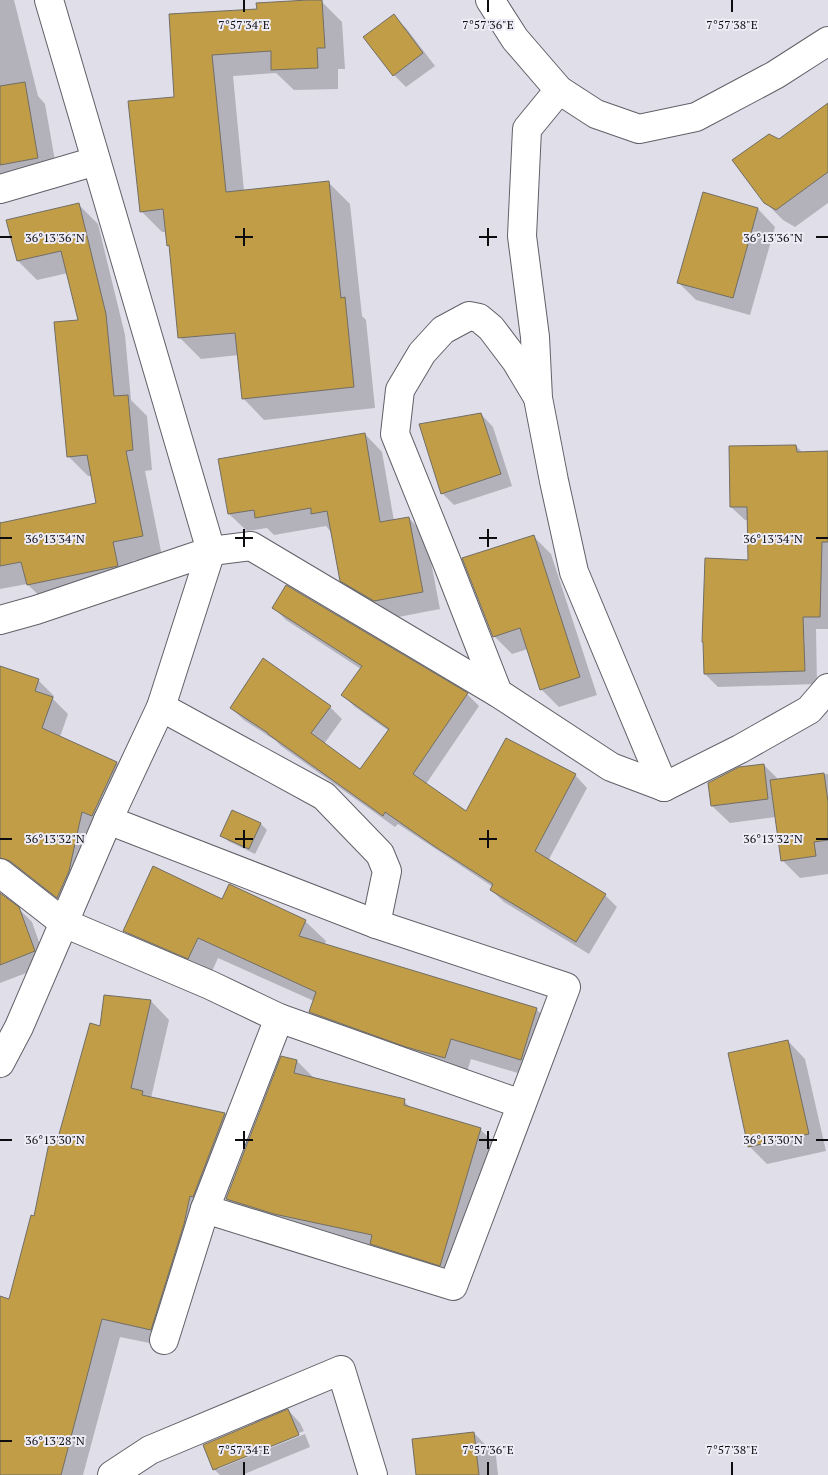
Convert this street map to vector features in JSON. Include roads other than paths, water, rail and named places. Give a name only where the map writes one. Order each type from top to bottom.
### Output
[{"type":"street","points":[[0,1063],[19,1027],[108,820],[161,707],[210,551],[49,0]]},
{"type":"street","points":[[490,0],[515,39],[560,90],[596,114],[639,129],[696,117],[775,74],[828,41]]},
{"type":"street","points":[[560,90],[527,129],[522,236],[535,337],[538,398],[574,572],[664,787]]},
{"type":"street","points":[[0,189],[96,161]]},
{"type":"street","points":[[498,693],[395,434],[400,390],[422,353],[443,330],[469,316],[479,318],[491,328],[516,360],[538,398]]},
{"type":"street","points":[[0,620],[36,610],[210,551],[251,546],[498,693],[611,767],[664,787],[740,749],[809,710],[828,688]]},
{"type":"street","points":[[161,707],[324,796],[380,854],[386,871],[376,924]]},
{"type":"street","points":[[108,820],[376,924],[566,987],[453,1286],[205,1209]]},
{"type":"street","points":[[0,873],[64,923],[210,985],[279,1018],[521,1104]]},
{"type":"street","points":[[164,1340],[205,1209],[279,1018]]},
{"type":"street","points":[[112,1475],[150,1450],[341,1370],[373,1475]]}]
